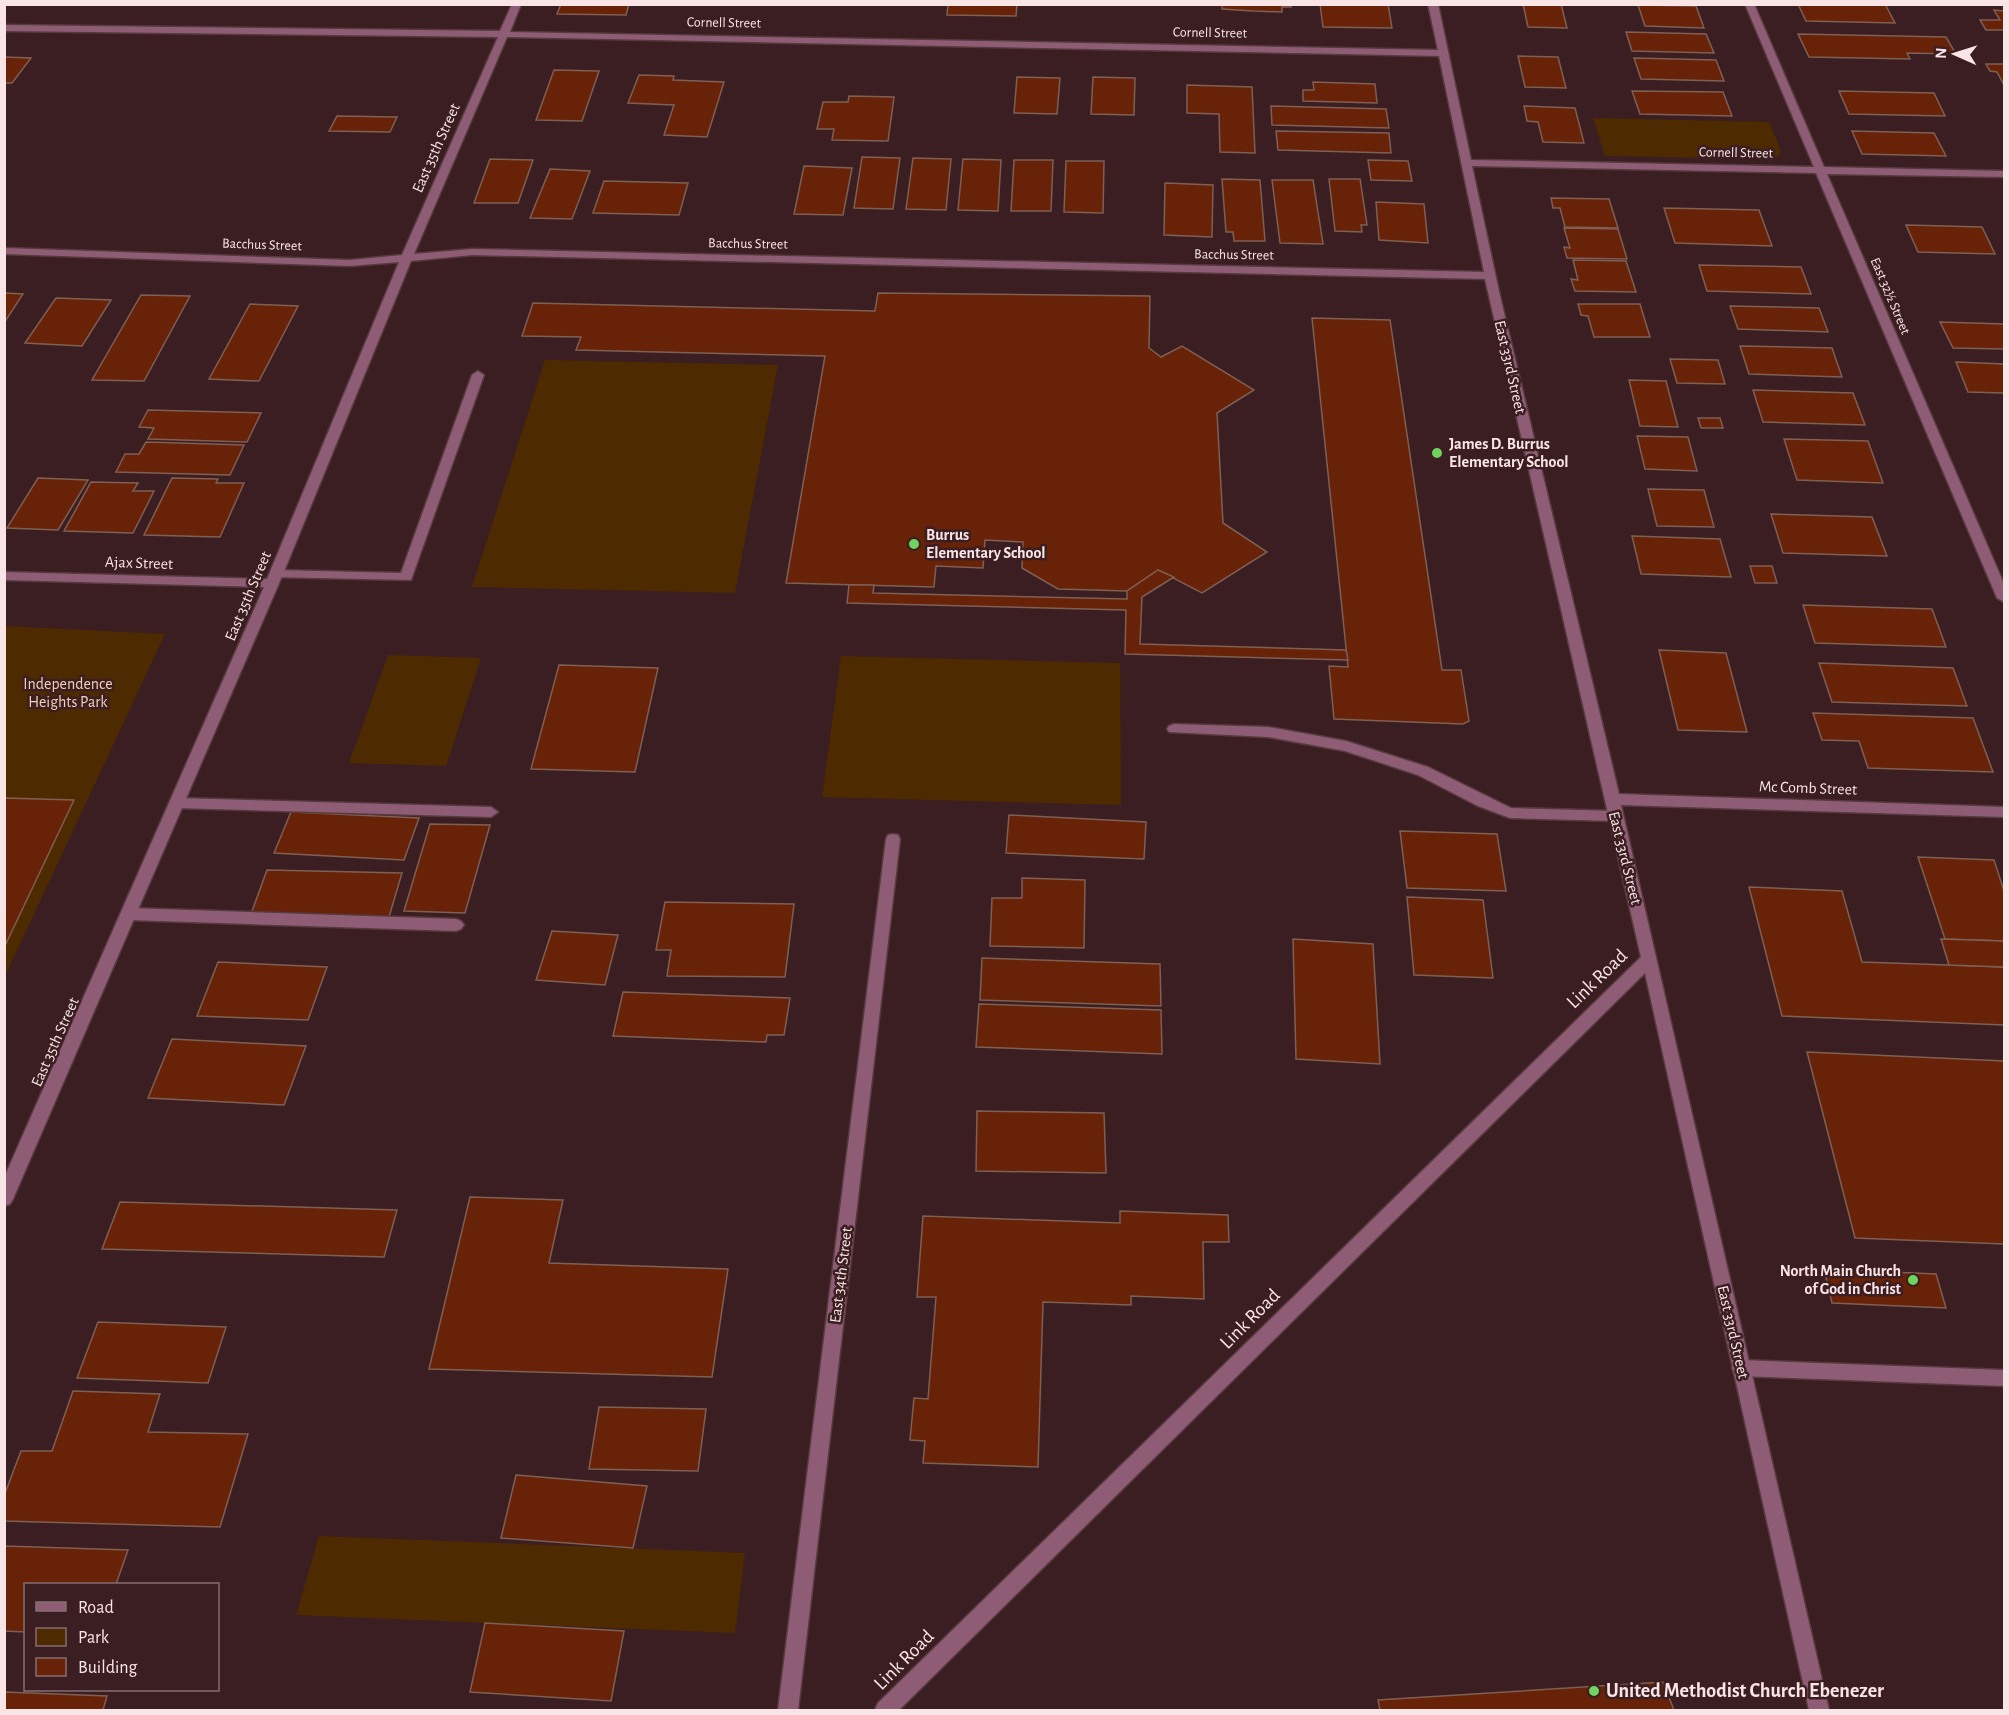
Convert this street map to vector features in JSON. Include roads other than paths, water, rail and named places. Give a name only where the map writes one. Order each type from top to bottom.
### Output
[{"type":"street","name":"East 35th Street","points":[[4,1199],[274,578],[406,259],[517,4]]},
{"type":"street","name":"East 33rd Street","points":[[1433,4],[1491,276],[1820,1710]]},
{"type":"street","name":"East 32½ Street","points":[[1749,4],[2004,598]]},
{"type":"street","name":"Cornell Street","points":[[4,28],[504,34],[1443,53]]},
{"type":"street","name":"Cornell Street","points":[[1467,163],[2004,174]]},
{"type":"street","name":"Bacchus Street","points":[[4,251],[350,263],[472,252],[1491,276]]},
{"type":"street","name":"Ajax Street","points":[[4,576],[406,577],[478,375]]},
{"type":"street","points":[[1174,729],[1268,732],[1346,746],[1423,771],[1510,813],[1615,816]]},
{"type":"street","name":"Mc Comb Street","points":[[1611,799],[2004,812]]},
{"type":"street","points":[[177,802],[491,812]]},
{"type":"street","name":"East 34th Street","points":[[788,1710],[893,839]]},
{"type":"street","points":[[129,914],[456,925]]},
{"type":"street","name":"Link Road","points":[[885,1710],[1648,960]]},
{"type":"street","points":[[1741,1368],[2004,1378]]},
{"type":"place","name":"James D. Burrus Elementary School","points":[[1437,453]]},
{"type":"place","name":"Burrus Elementary School","points":[[914,544]]},
{"type":"place","name":"North Main Church of God in Christ","points":[[1913,1280]]},
{"type":"place","name":"United Methodist Church Ebenezer","points":[[1594,1691]]},
{"type":"park label","name":"Independence Heights Park","points":[[68,693]]}]
